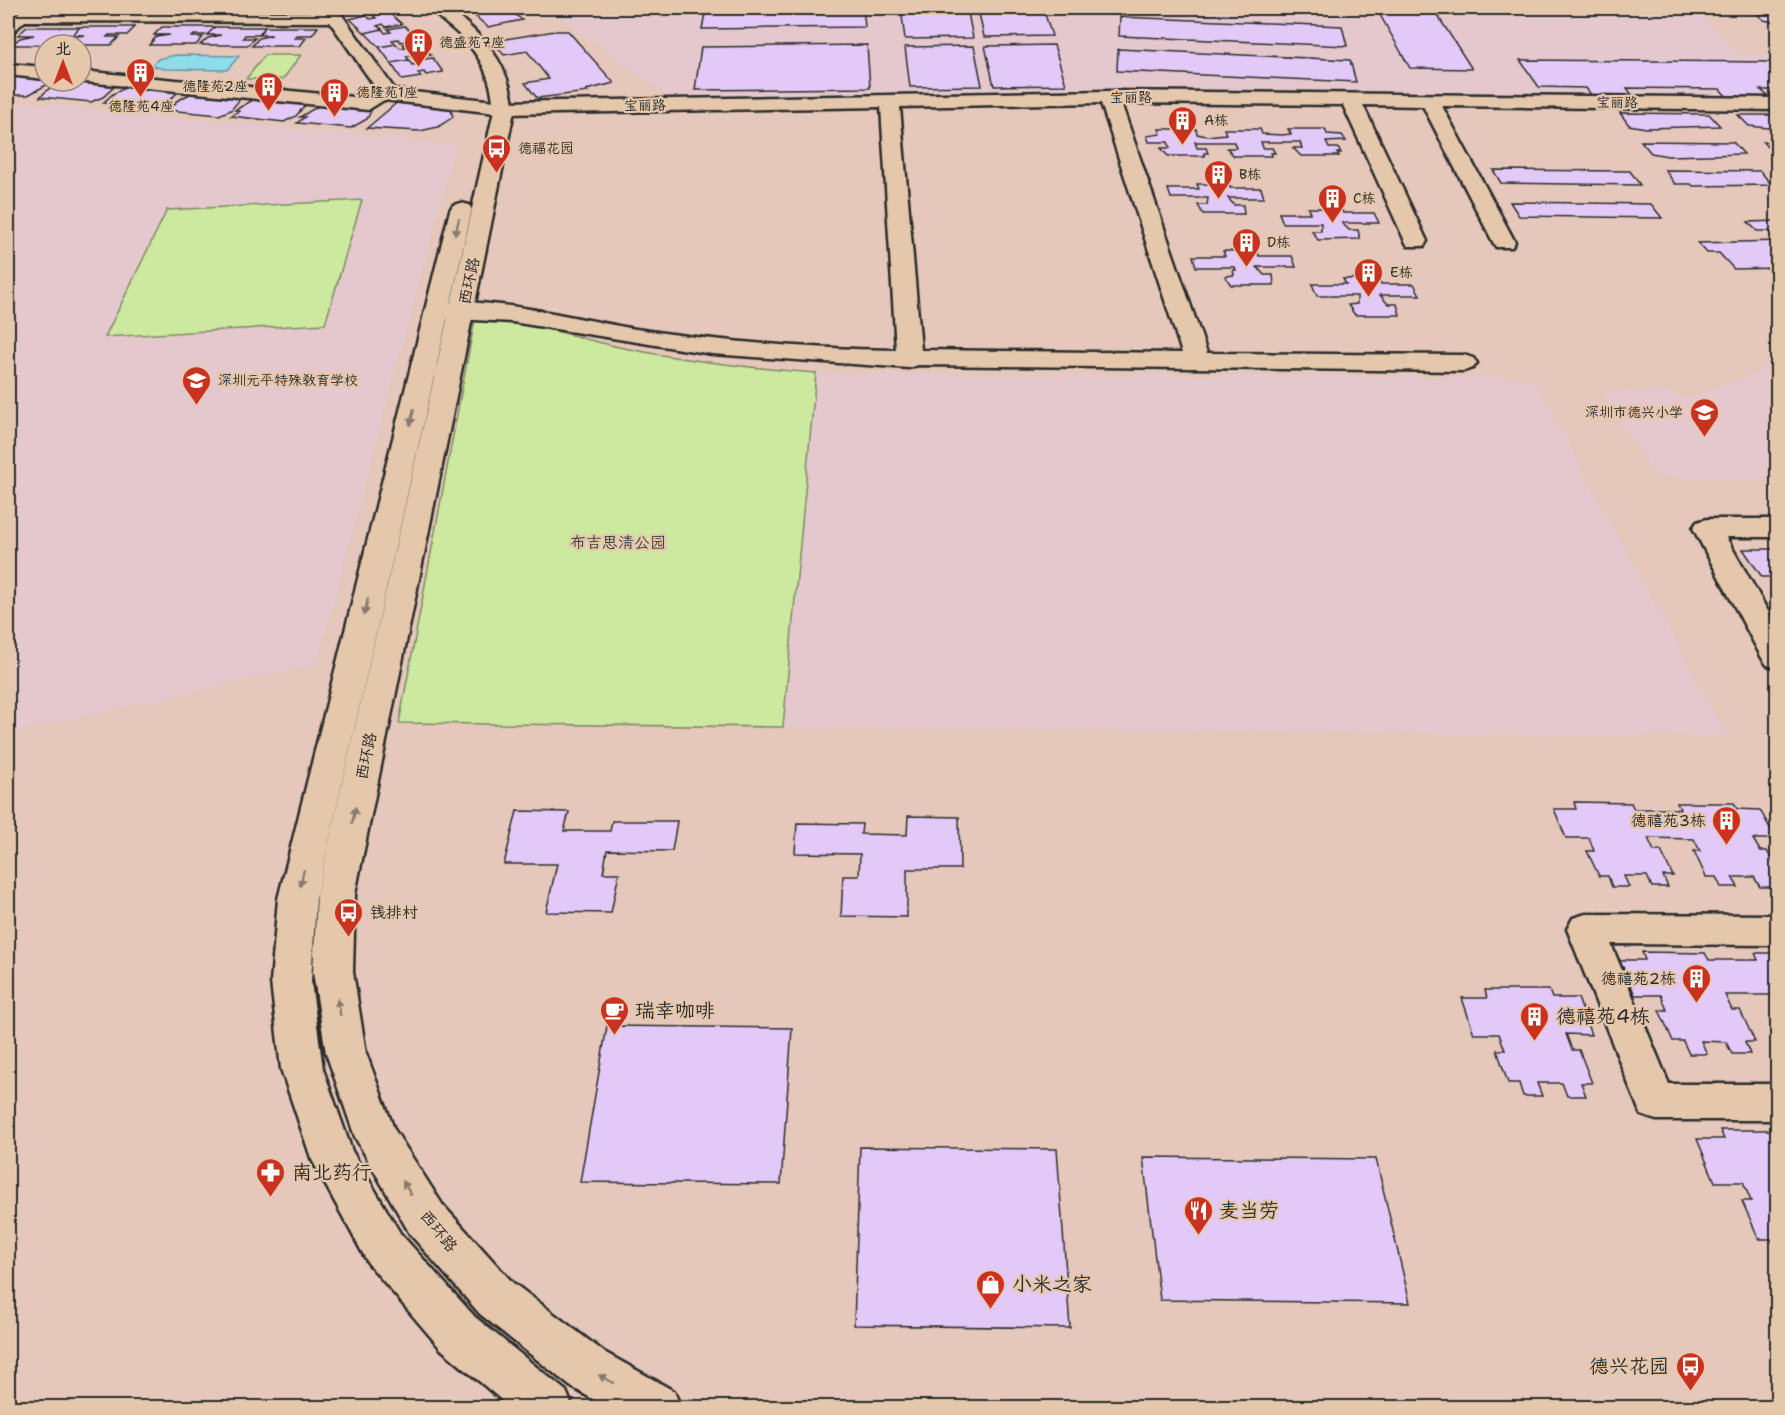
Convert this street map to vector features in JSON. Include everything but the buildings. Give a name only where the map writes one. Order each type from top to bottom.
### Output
[{"type":"street","name":"西环路","points":[[418,8],[456,42],[473,63],[482,87],[494,107]]},
{"type":"street","name":"西环路","points":[[439,8],[474,39],[492,60],[502,85],[494,107],[450,311],[336,894],[333,972],[346,1053],[376,1137],[426,1219],[496,1298],[587,1369],[657,1407]]},
{"type":"street","points":[[8,27],[21,16],[332,12],[386,89],[368,104],[93,78]]},
{"type":"street","points":[[8,70],[33,72]]},
{"type":"street","name":"宝丽路","points":[[380,94],[494,107],[1109,97],[1778,104]]},
{"type":"street","points":[[1109,97],[1197,361]]},
{"type":"street","points":[[1350,99],[1416,241]]},
{"type":"street","points":[[1429,99],[1503,242]]},
{"type":"street","points":[[890,101],[909,360]]},
{"type":"street","name":"西环路","points":[[450,311],[297,899],[291,982],[302,1069],[333,1158],[384,1248],[458,1333],[549,1407]]},
{"type":"street","points":[[450,311],[517,314],[617,333],[703,345],[909,360],[1464,363]]},
{"type":"street","points":[[1778,528],[1707,528],[1778,658]]},
{"type":"street","points":[[1746,600],[1778,600]]},
{"type":"street","points":[[1778,930],[1586,929],[1656,1102],[1778,1102]]},
{"type":"shaded area","points":[[548,8],[1777,8],[1777,10],[1697,10],[1741,54],[1777,55],[1777,99],[1098,92],[670,98]]},
{"type":"shaded area","name":"深圳元平特殊教育学校","points":[[8,101],[456,145],[317,664],[8,733]]},
{"type":"shaded area","name":"深圳市德兴小学","points":[[1777,354],[1777,479],[1655,477],[1601,391],[1667,391],[1686,399],[1756,373]]},
{"type":"shaded area","points":[[816,373],[1533,378],[1727,736],[783,727]]},
{"type":"green space","points":[[265,55],[301,55],[283,79],[246,79]]},
{"type":"green space","points":[[362,200],[325,324],[105,337],[167,210]]},
{"type":"green space","name":"布吉思清公园","points":[[475,319],[512,322],[671,357],[816,373],[783,727],[399,723]]},
{"type":"water","points":[[177,55],[239,56],[227,70],[165,69],[152,66],[158,59]]},
{"type":"place","name":"德盛苑7座","points":[[418,68]]},
{"type":"place","name":"德隆苑4座","points":[[141,98]]},
{"type":"place","name":"德隆苑2座","points":[[269,112]]},
{"type":"place","name":"德隆苑1座","points":[[335,118]]},
{"type":"place","name":"A栋","points":[[1183,146]]},
{"type":"place","name":"德福花园","points":[[497,174]]},
{"type":"place","name":"B栋","points":[[1218,200]]},
{"type":"place","name":"C栋","points":[[1332,224]]},
{"type":"place","name":"D栋","points":[[1246,268]]},
{"type":"place","name":"E栋","points":[[1369,298]]},
{"type":"place","name":"深圳元平特殊教育学校","points":[[197,406]]},
{"type":"place","name":"深圳市德兴小学","points":[[1704,438]]},
{"type":"place","name":"德禧苑3栋","points":[[1727,846]]},
{"type":"place","name":"钱排村","points":[[349,938]]},
{"type":"place","name":"德禧苑2栋","points":[[1697,1004]]},
{"type":"place","name":"瑞幸咖啡","points":[[614,1036]]},
{"type":"place","name":"德禧苑4栋","points":[[1535,1042]]},
{"type":"place","name":"南北药行","points":[[271,1198]]},
{"type":"place","name":"麦当劳","points":[[1198,1236]]},
{"type":"place","name":"小米之家","points":[[991,1310]]},
{"type":"place","name":"德兴花园","points":[[1690,1392]]}]
